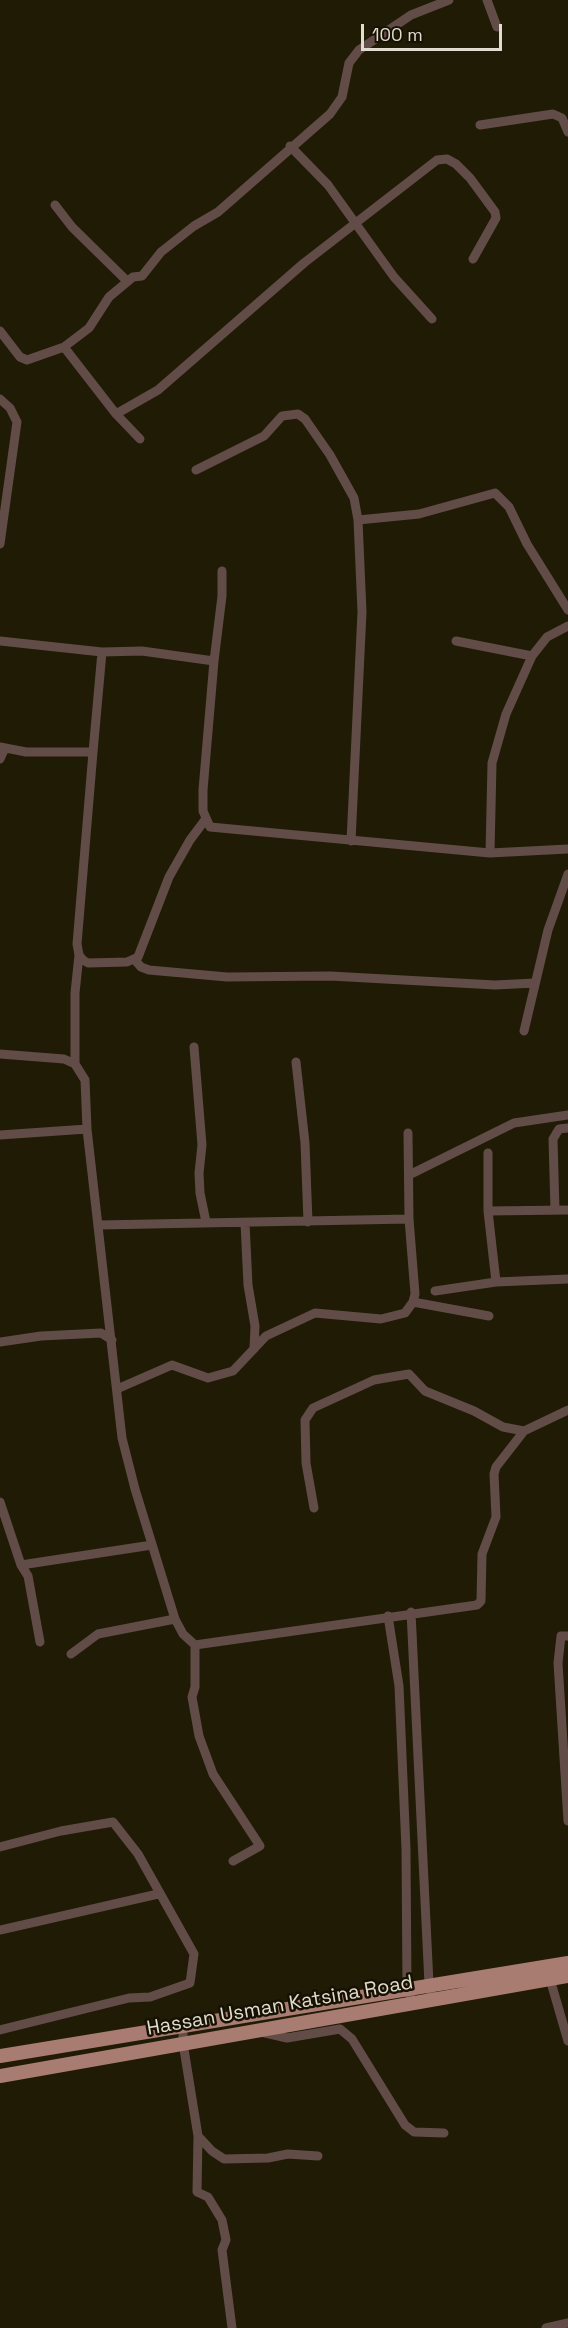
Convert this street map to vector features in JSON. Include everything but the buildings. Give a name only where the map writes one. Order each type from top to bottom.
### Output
[{"type":"main road","name":"Hassan Usman Katsina Road","points":[[0,2056],[429,1984],[568,1964]]},
{"type":"main road","name":"Hassan Usman Katsina Road","points":[[0,2076],[568,1976]]},
{"type":"street","points":[[0,331],[20,357],[27,360],[64,347],[89,327],[109,297],[127,281],[133,277],[142,276],[161,252],[194,226],[218,212],[290,146],[330,114],[342,97],[349,63],[359,50],[425,4],[449,0]]},
{"type":"street","points":[[487,0],[497,27]]},
{"type":"street","points":[[480,125],[553,114],[562,118],[568,132]]},
{"type":"street","points":[[290,146],[328,185],[394,277],[432,319]]},
{"type":"street","points":[[116,414],[158,390],[304,263],[430,165],[447,159],[470,178],[495,212],[496,218],[473,259]]},
{"type":"street","points":[[55,205],[72,228],[127,281]]},
{"type":"street","points":[[64,347],[116,414],[140,439]]},
{"type":"street","points":[[0,399],[10,408],[17,422],[0,544]]},
{"type":"street","points":[[196,470],[264,436],[282,416],[298,414],[305,419],[354,498],[358,520],[362,612],[351,841]]},
{"type":"street","points":[[358,520],[419,514],[460,504],[484,494],[495,493],[509,507],[527,544],[568,610]]},
{"type":"street","points":[[222,571],[222,596],[203,790],[205,820],[210,827],[490,853],[568,849]]},
{"type":"street","points":[[490,853],[492,763],[506,714],[532,656],[547,638],[568,626]]},
{"type":"street","points":[[0,641],[102,652],[142,651],[214,661]]},
{"type":"street","points":[[456,641],[532,656]]},
{"type":"street","points":[[102,652],[77,944],[79,955],[75,993],[75,1064],[85,1080],[87,1129],[122,1438],[175,1618],[183,1634],[195,1646],[195,1687],[192,1697],[199,1736],[213,1774],[260,1846],[233,1861]]},
{"type":"street","points":[[0,759],[3,747],[26,752],[93,752]]},
{"type":"street","points":[[79,955],[88,963],[127,962],[134,959],[142,950],[169,877],[190,840],[205,820]]},
{"type":"street","points":[[524,1031],[548,930],[568,874]]},
{"type":"street","points":[[134,959],[141,967],[149,970],[227,976],[330,976],[495,985],[535,983]]},
{"type":"street","points":[[194,1047],[202,1145],[199,1173],[200,1193],[206,1222]]},
{"type":"street","points":[[0,1054],[64,1059],[75,1064]]},
{"type":"street","points":[[296,1062],[304,1143],[308,1222]]},
{"type":"street","points":[[409,1175],[514,1123],[568,1115]]},
{"type":"street","points":[[555,1210],[553,1139],[559,1129],[568,1128]]},
{"type":"street","points":[[0,1135],[87,1129]]},
{"type":"street","points":[[117,1389],[172,1365],[208,1378],[234,1371],[266,1336],[315,1313],[381,1319],[405,1313],[413,1302],[415,1294],[409,1220],[408,1132]]},
{"type":"street","points":[[488,1153],[488,1211],[496,1282]]},
{"type":"street","points":[[488,1211],[568,1210]]},
{"type":"street","points":[[99,1225],[409,1220]]},
{"type":"street","points":[[245,1223],[248,1285],[255,1326],[254,1350]]},
{"type":"street","points":[[435,1291],[496,1282],[568,1279]]},
{"type":"street","points":[[413,1302],[489,1316]]},
{"type":"street","points":[[0,1341],[101,1333],[112,1340]]},
{"type":"street","points":[[314,1508],[306,1463],[305,1420],[313,1408],[374,1380],[409,1374],[425,1391],[474,1411],[502,1427],[524,1431]]},
{"type":"street","points":[[195,1646],[411,1612],[470,1608],[481,1601],[482,1554],[496,1517],[494,1474],[524,1431],[568,1410]]},
{"type":"street","points":[[0,1502],[21,1565],[28,1576],[40,1642]]},
{"type":"street","points":[[21,1565],[152,1545]]},
{"type":"street","points":[[411,1612],[429,1984],[432,1999]]},
{"type":"street","points":[[388,1616],[399,1686],[403,1752],[407,1988],[413,2002]]},
{"type":"street","points":[[71,1654],[98,1634],[175,1618]]},
{"type":"street","points":[[568,1636],[561,1636],[558,1663],[568,1821]]},
{"type":"street","points":[[0,1847],[61,1831],[114,1822],[138,1854],[158,1894],[194,1954],[190,1983],[150,1997],[129,1998],[0,2030]]},
{"type":"street","points":[[0,1930],[158,1894]]},
{"type":"street","points":[[550,1979],[568,2042]]},
{"type":"street","points":[[183,2025],[183,2043],[198,2136],[197,2193],[208,2197],[222,2220],[226,2240],[222,2250],[232,2328]]},
{"type":"street","points":[[256,2030],[287,2038],[340,2030],[352,2039],[405,2125],[414,2132],[444,2133]]},
{"type":"street","points":[[198,2136],[212,2151],[224,2159],[268,2158],[288,2154],[318,2156]]},
{"type":"street","points":[[546,2328],[568,2323]]}]
